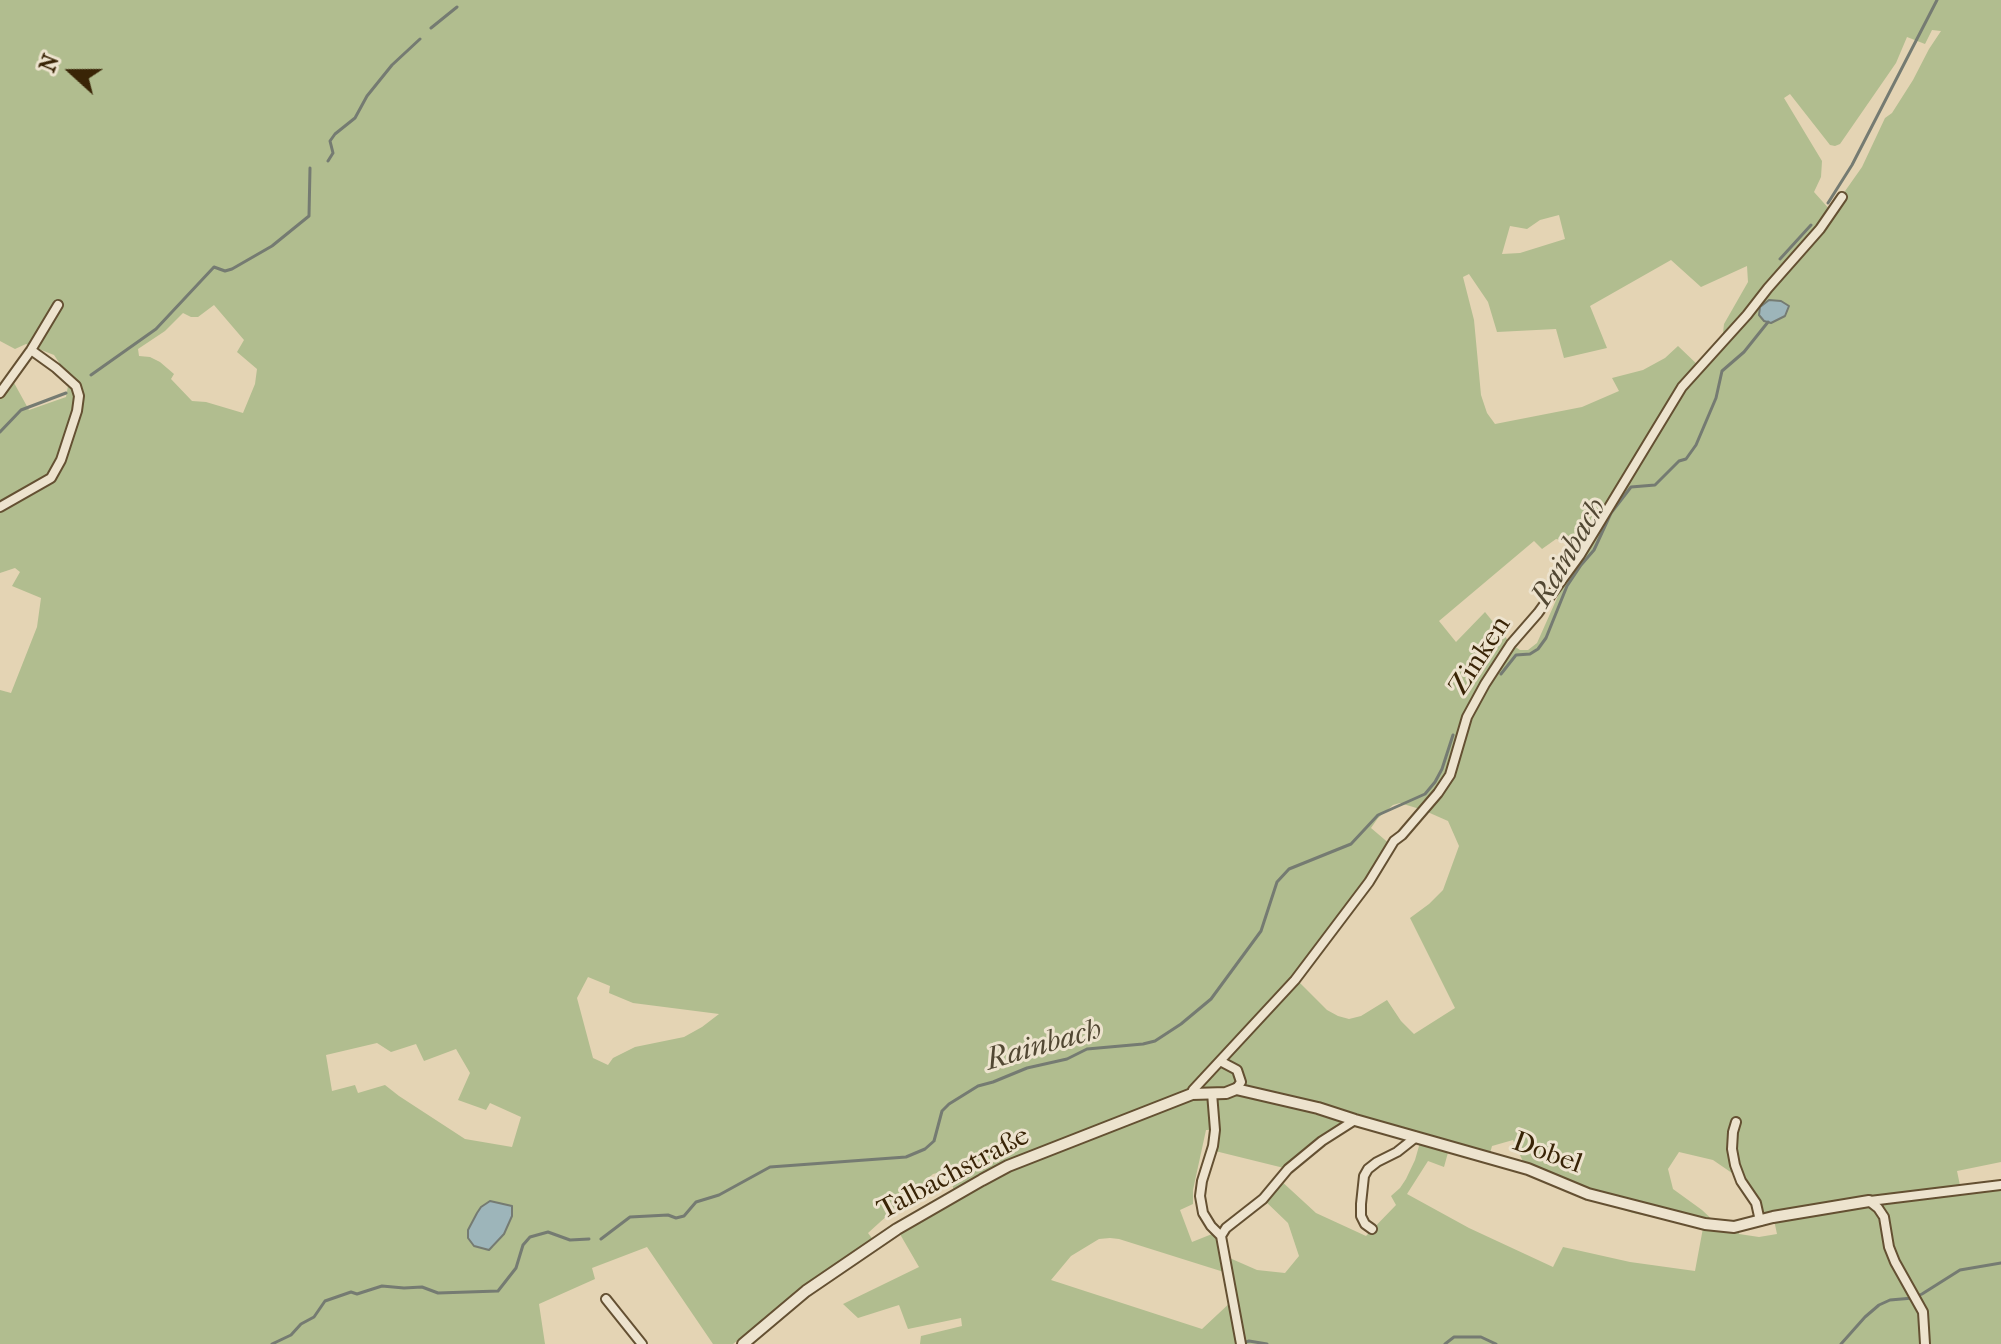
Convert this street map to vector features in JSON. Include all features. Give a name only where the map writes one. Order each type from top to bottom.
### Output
[{"type":"street","name":"Zinken","points":[[1192,1094],[1295,980],[1369,882],[1391,845],[1438,793],[1450,775],[1467,717],[1485,684],[1511,644],[1580,555],[1682,387],[1820,229],[1842,197]]},
{"type":"street","points":[[0,393],[58,305]]},
{"type":"street","points":[[0,507],[51,478],[61,460],[77,411],[79,396],[76,386],[31,350]]},
{"type":"street","points":[[1220,1061],[1237,1070],[1241,1082],[1236,1089]]},
{"type":"street","name":"Dobel","points":[[1212,1093],[1236,1089],[1318,1108],[1528,1169],[1588,1194],[1705,1224],[1734,1227],[1869,1201],[2001,1185]]},
{"type":"street","points":[[1212,1093],[1215,1130],[1200,1196],[1203,1213],[1221,1236],[1240,1341]]},
{"type":"street","name":"Talbachstraße","points":[[743,1344],[806,1291],[897,1229],[1008,1166],[1192,1094],[1212,1093]]},
{"type":"street","points":[[1221,1236],[1226,1228],[1263,1199],[1288,1169],[1322,1141],[1355,1120]]},
{"type":"street","points":[[1736,1122],[1732,1149],[1735,1165],[1741,1181],[1756,1203],[1760,1221]]},
{"type":"street","points":[[1372,1229],[1361,1216],[1364,1176],[1377,1162],[1416,1137]]},
{"type":"street","points":[[1884,1217],[1888,1206],[1897,1199]]},
{"type":"street","points":[[1869,1201],[1884,1217],[1892,1255],[1923,1312],[1925,1344]]},
{"type":"street","points":[[606,1299],[642,1344]]},
{"type":"green space","points":[[0,0],[2001,0],[2001,1162],[1957,1171],[1962,1195],[2001,1190],[2001,1344],[920,1344],[921,1336],[962,1326],[961,1318],[908,1329],[899,1305],[858,1318],[843,1304],[919,1267],[897,1229],[955,1196],[949,1170],[933,1174],[868,1233],[874,1241],[832,1267],[733,1344],[713,1344],[647,1247],[592,1268],[595,1279],[539,1304],[545,1344],[0,1344],[0,690],[11,693],[37,627],[41,598],[12,586],[20,572],[15,568],[0,573],[0,399],[13,381],[29,410],[66,397],[70,375],[54,355],[26,344],[15,349],[0,341]],"holes":[[[1932,30],[1941,31],[1892,113],[1885,118],[1862,167],[1831,211],[1814,192],[1821,177],[1822,161],[1784,98],[1790,94],[1830,145],[1840,144],[1896,63],[1907,37],[1925,44]],[[1559,215],[1565,239],[1520,253],[1502,254],[1510,226],[1527,229],[1540,220]],[[1671,260],[1701,287],[1747,266],[1748,282],[1724,324],[1722,342],[1700,367],[1678,346],[1665,358],[1643,370],[1612,378],[1619,391],[1582,407],[1495,424],[1487,413],[1481,395],[1474,320],[1463,277],[1469,274],[1488,302],[1497,332],[1556,329],[1564,358],[1607,348],[1590,306]],[[214,305],[244,340],[237,352],[257,369],[255,384],[243,413],[192,401],[171,379],[174,374],[160,362],[139,356],[138,349],[165,331],[183,313],[198,317]],[[1556,539],[1586,545],[1559,584],[1562,587],[1537,643],[1528,650],[1520,650],[1511,644],[1485,612],[1456,642],[1439,621],[1534,541],[1542,549]],[[1400,803],[1448,821],[1459,846],[1443,890],[1410,918],[1455,1008],[1414,1034],[1387,1000],[1361,1016],[1349,1019],[1327,1010],[1296,979],[1391,845],[1371,828],[1393,805]],[[588,977],[610,986],[609,993],[633,1003],[719,1014],[684,1037],[635,1047],[613,1058],[608,1065],[593,1058],[577,998]],[[377,1043],[391,1052],[416,1044],[424,1061],[456,1049],[470,1073],[458,1100],[486,1110],[490,1103],[521,1117],[512,1147],[465,1139],[385,1085],[358,1093],[355,1085],[332,1091],[326,1055]],[[1355,1121],[1421,1139],[1406,1179],[1391,1196],[1396,1205],[1366,1236],[1316,1213],[1279,1179],[1263,1199],[1288,1223],[1299,1256],[1285,1273],[1257,1270],[1225,1256],[1217,1232],[1192,1242],[1180,1210],[1193,1204],[1193,1190],[1206,1130],[1214,1130],[1211,1150],[1288,1169]],[[1513,1140],[1526,1168],[1489,1157],[1492,1146]],[[1449,1149],[1519,1170],[1559,1188],[1633,1213],[1703,1228],[1695,1271],[1630,1262],[1563,1247],[1553,1267],[1469,1228],[1407,1194],[1428,1161],[1444,1167]],[[1679,1152],[1713,1160],[1745,1182],[1764,1222],[1774,1220],[1777,1234],[1759,1237],[1739,1234],[1739,1225],[1719,1226],[1673,1189],[1668,1169]],[[477,1213],[512,1216],[504,1234],[493,1247],[471,1224]],[[1110,1238],[1227,1273],[1233,1300],[1202,1329],[1051,1280],[1071,1256],[1099,1239]]]},
{"type":"water","points":[[1769,300],[1781,301],[1789,306],[1785,316],[1771,323],[1759,315],[1760,307]]},
{"type":"water","points":[[490,1201],[512,1206],[512,1216],[504,1234],[489,1250],[474,1246],[468,1238],[468,1230],[481,1207]]},
{"type":"waterway","name":"Rainbach","points":[[1828,203],[1852,165],[1937,0]]},
{"type":"waterway","points":[[431,28],[457,7]]},
{"type":"waterway","points":[[328,161],[333,153],[330,141],[335,134],[355,118],[367,96],[392,65],[420,39]]},
{"type":"waterway","points":[[91,375],[156,329],[214,267],[225,271],[232,269],[272,246],[309,216],[310,168]]},
{"type":"waterway","name":"Rainbach","points":[[1780,259],[1811,225]]},
{"type":"waterway","name":"Rainbach","points":[[1501,674],[1516,655],[1530,654],[1546,638],[1567,586],[1594,550],[1611,513],[1631,487],[1655,485],[1679,461],[1686,459],[1696,445],[1716,398],[1722,371],[1744,352],[1768,322]]},
{"type":"waterway","points":[[0,432],[21,410],[66,393]]},
{"type":"waterway","name":"Rainbach","points":[[601,1239],[630,1217],[684,1216],[696,1202],[719,1195],[770,1167],[906,1157],[925,1149],[934,1141],[942,1111],[978,1086],[1027,1068],[1067,1059],[1087,1049],[1155,1041],[1211,999],[1261,931],[1277,882],[1289,869],[1351,844],[1378,815],[1425,794],[1442,769],[1453,735]]},
{"type":"waterway","name":"Rainbach","points":[[272,1344],[291,1335],[301,1324],[314,1317],[325,1301],[351,1292],[357,1294],[382,1286],[422,1287],[438,1293],[498,1291],[516,1268],[523,1245],[530,1237],[548,1232],[570,1240],[589,1239]]},
{"type":"waterway","points":[[1841,1344],[1879,1305],[1890,1300],[1913,1298],[1960,1270],[2001,1263]]},
{"type":"waterway","points":[[1445,1344],[1454,1337],[1481,1337],[1496,1344]]},
{"type":"waterway","points":[[1243,1343],[1267,1344]]}]
